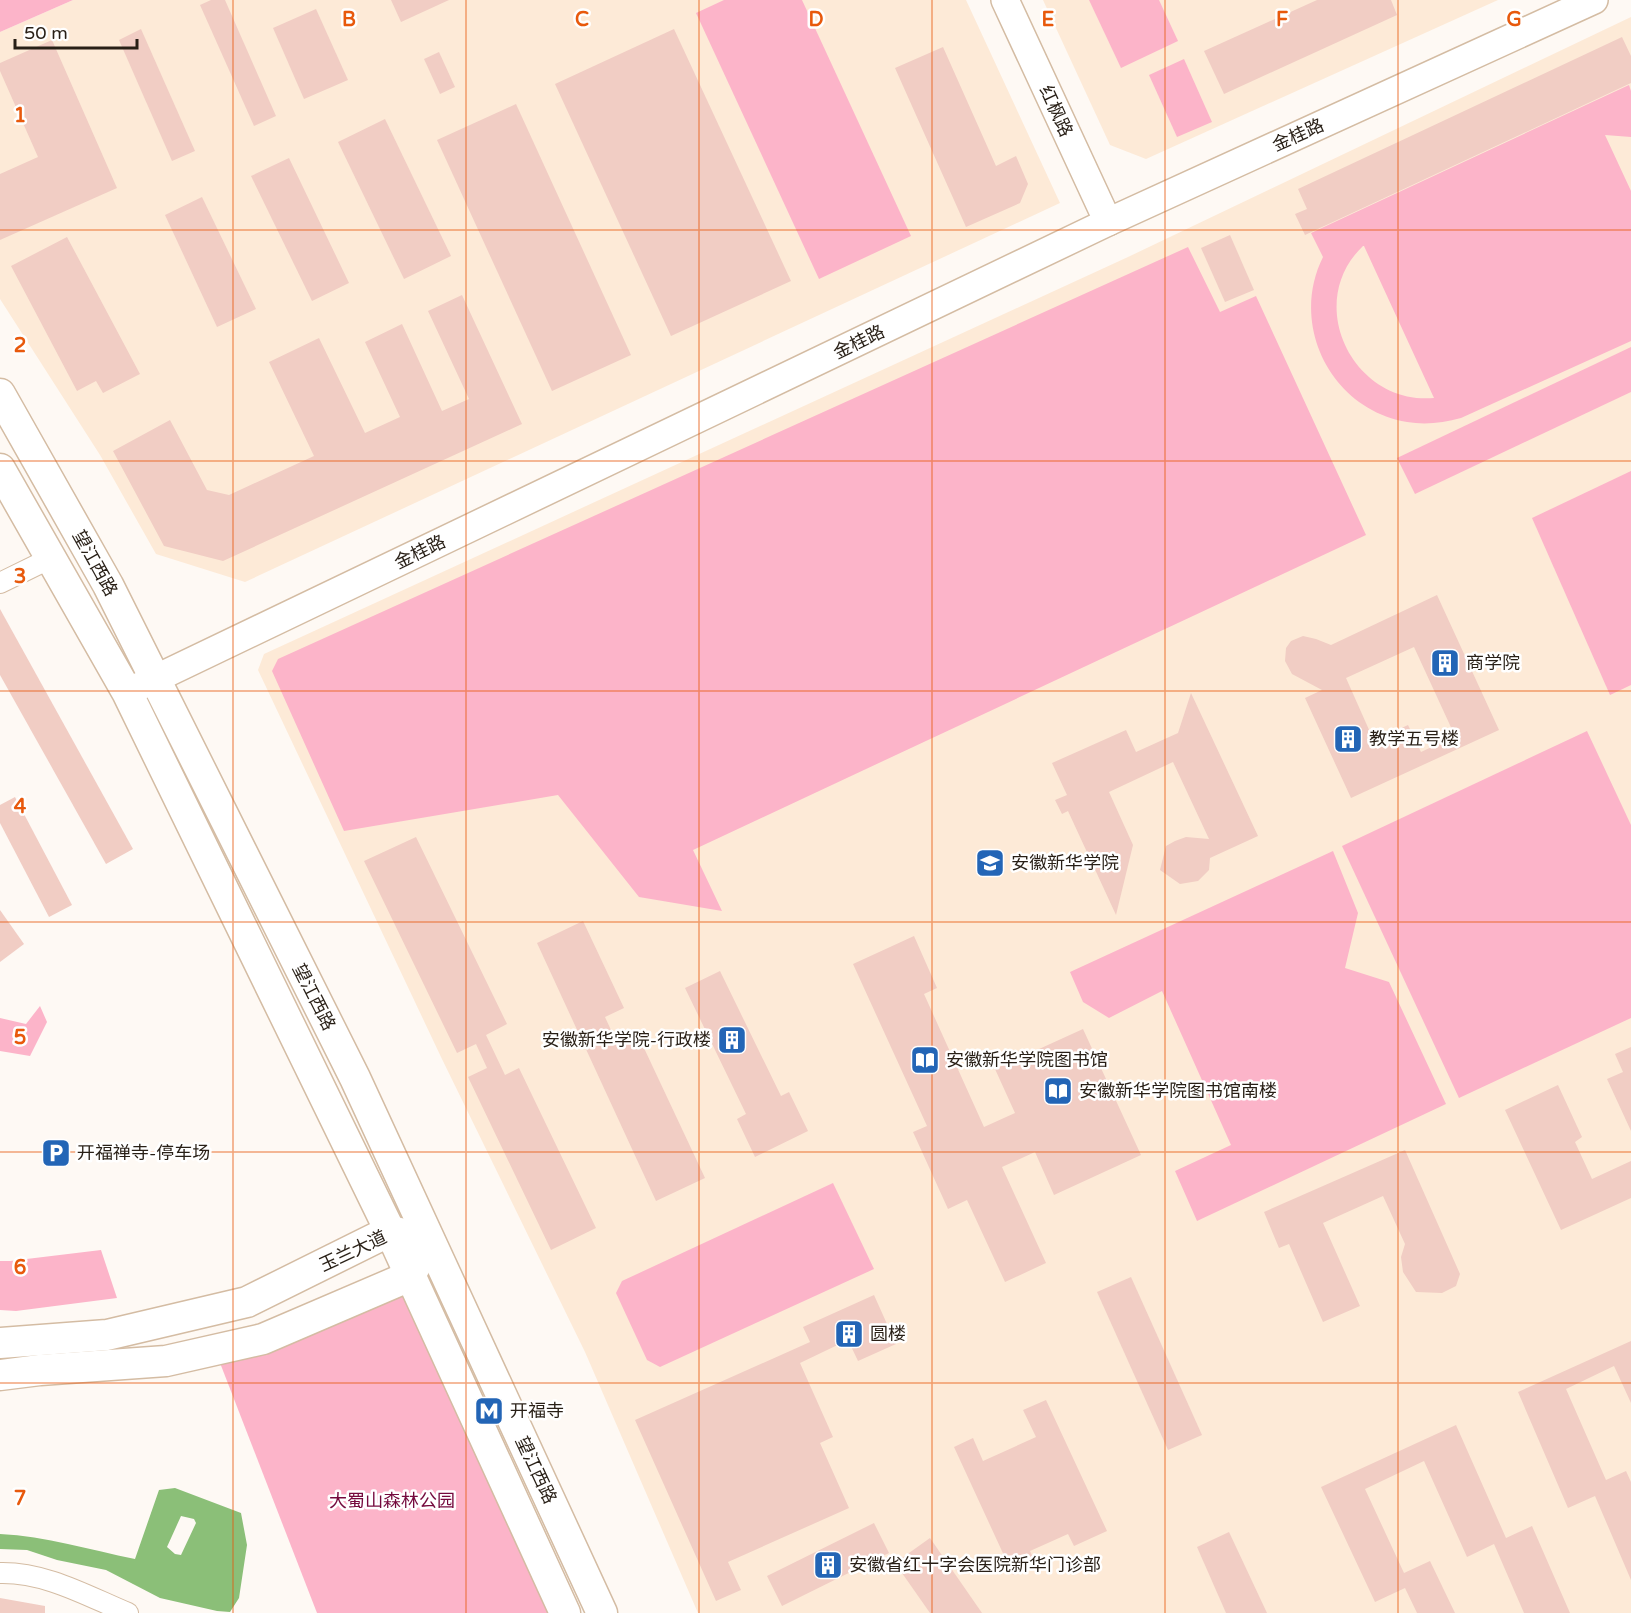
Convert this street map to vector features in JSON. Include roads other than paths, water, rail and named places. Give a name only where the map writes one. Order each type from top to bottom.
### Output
[{"type":"main road","name":"望江西路","points":[[0,394],[108,585],[355,1078],[602,1613]]},
{"type":"main road","name":"望江西路","points":[[0,469],[127,692],[390,1231],[565,1613]]},
{"type":"main road","name":"玉兰大道","points":[[0,1343],[107,1335],[247,1302],[390,1231],[429,1239]]},
{"type":"main road","points":[[0,1375],[166,1361],[263,1339],[410,1276],[429,1239]]},
{"type":"street","name":"红枫路","points":[[1005,0],[1108,222]]},
{"type":"street","name":"金桂路","points":[[127,692],[1108,222],[1594,0]]},
{"type":"street","points":[[0,583],[51,558]]},
{"type":"street","points":[[0,1574],[21,1573],[47,1579],[128,1613]]},
{"type":"place","name":"商学院","points":[[1445,663]]},
{"type":"place","name":"教学五号楼","points":[[1348,739]]},
{"type":"place","name":"安徽新华学院","points":[[990,863]]},
{"type":"place","name":"安徽新华学院-行政楼","points":[[732,1040]]},
{"type":"place","name":"安徽新华学院图书馆","points":[[925,1060]]},
{"type":"place","name":"安徽新华学院图书馆南楼","points":[[1058,1091]]},
{"type":"place","name":"开福禅寺-停车场","points":[[56,1153]]},
{"type":"place","name":"圆楼","points":[[849,1334]]},
{"type":"place","name":"开福寺","points":[[489,1411]]},
{"type":"place","name":"安徽省红十字会医院新华门诊部","points":[[828,1565]]},
{"type":"park label","name":"大蜀山森林公园","points":[[392,1501]]}]
